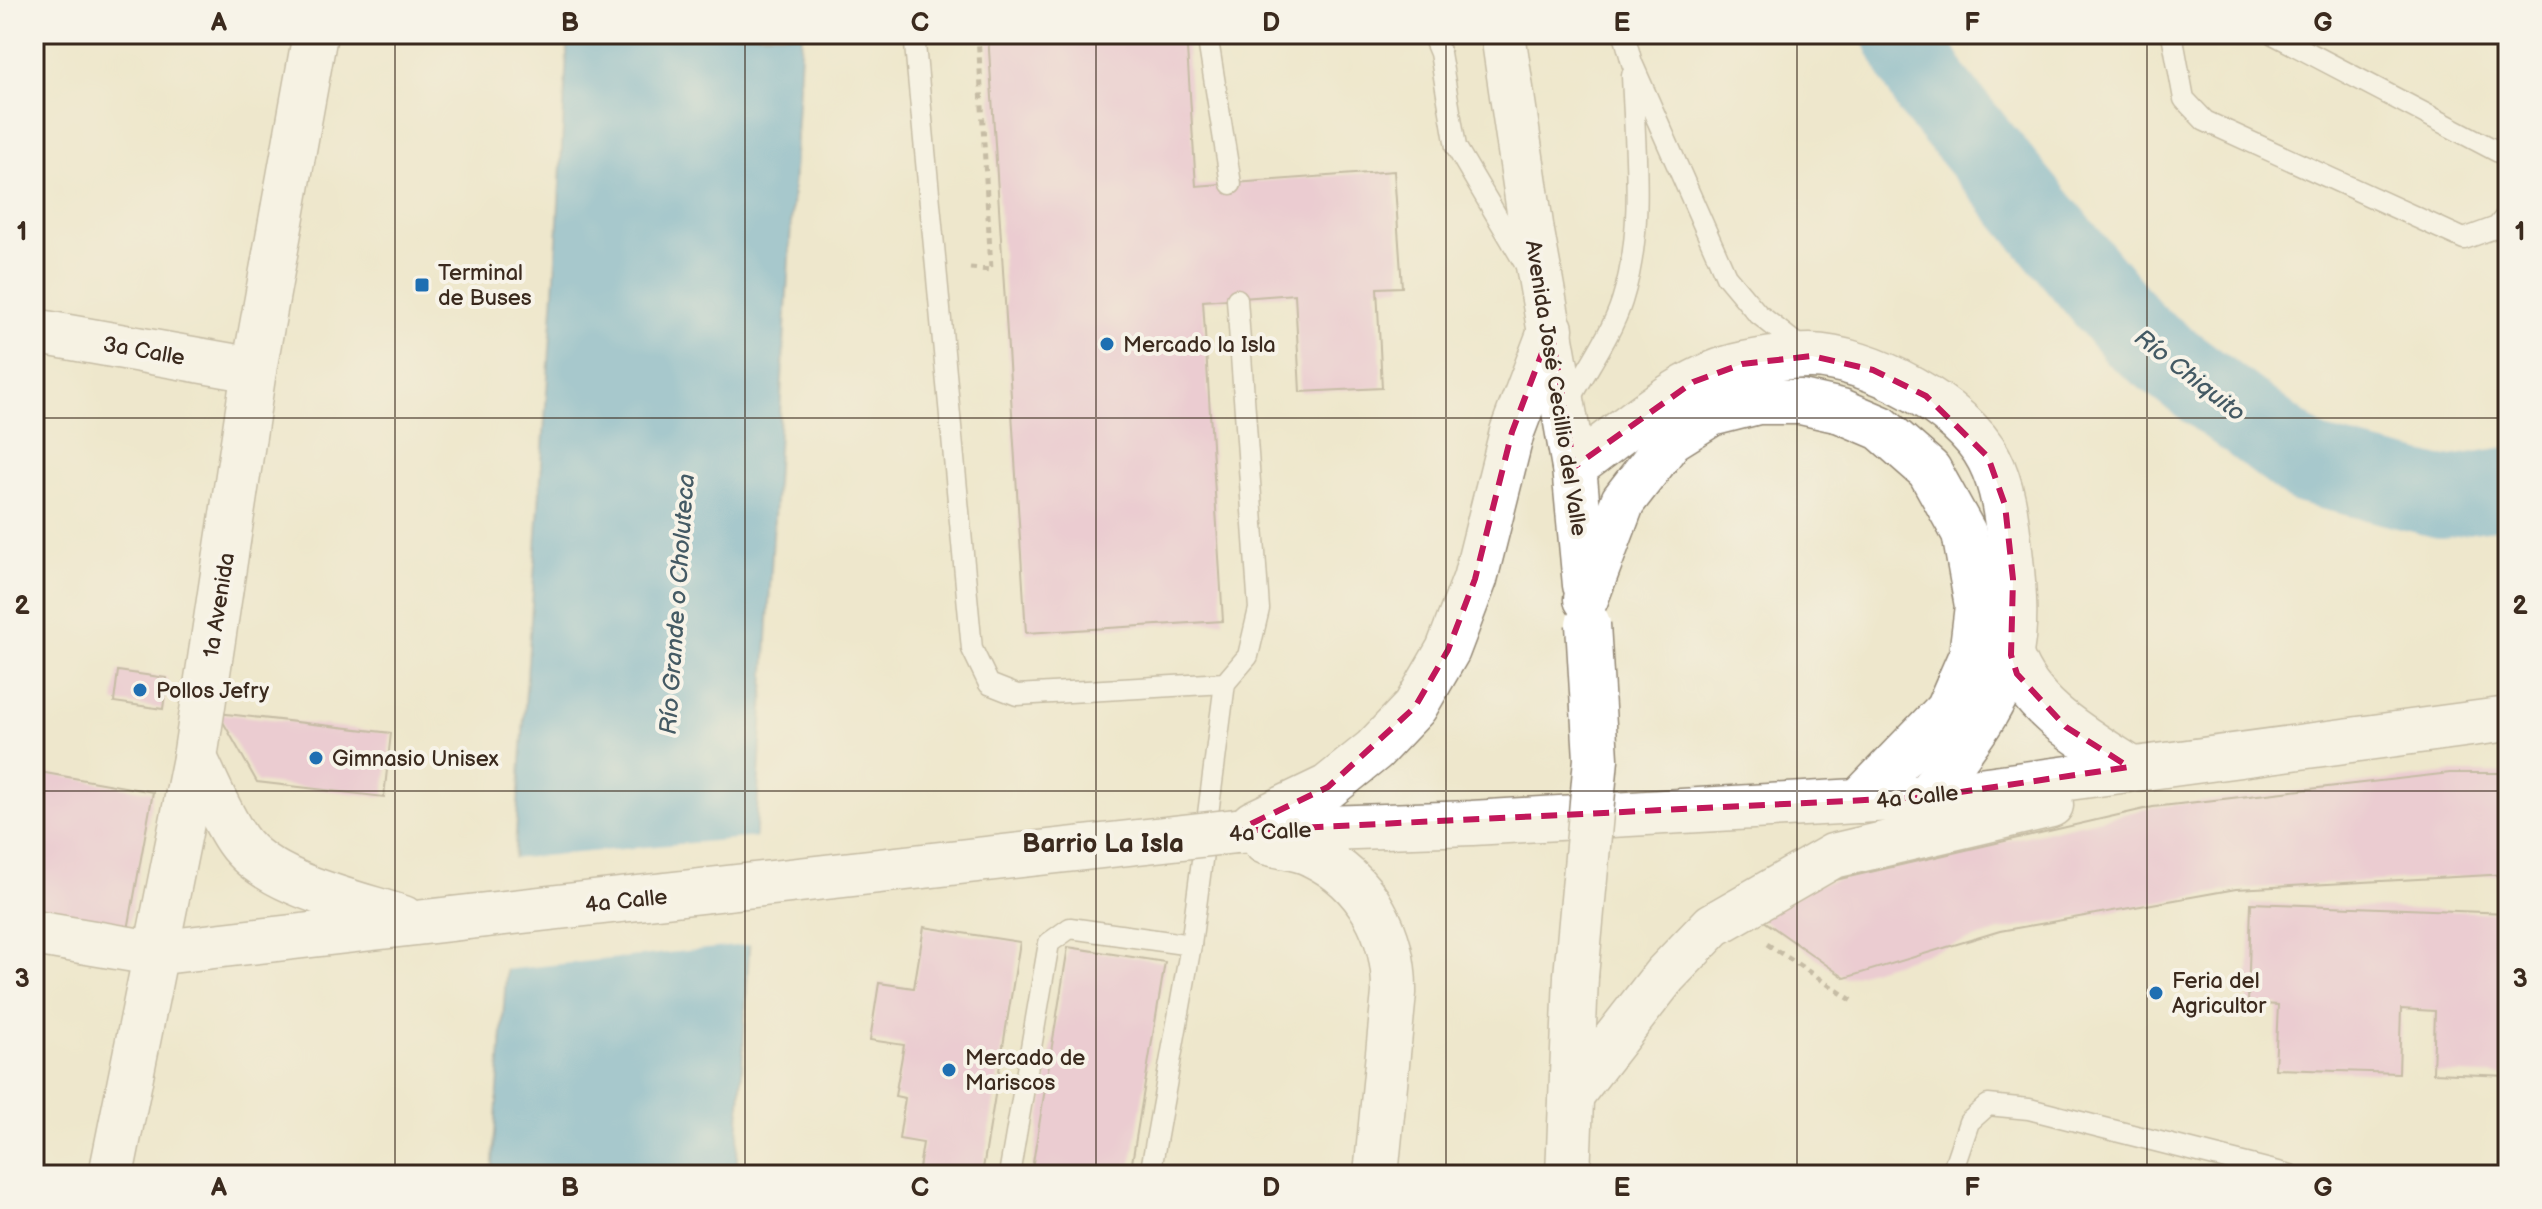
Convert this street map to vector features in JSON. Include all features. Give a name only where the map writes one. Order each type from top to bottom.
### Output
[{"type":"street","name":"1a Avenida","points":[[111,1175],[153,953],[195,758],[254,370],[315,34]]},
{"type":"street","name":"Avenida José Cecillio del Valle","points":[[1503,34],[1532,232],[1574,467],[1596,759],[1576,976],[1568,1175]]},
{"type":"street","points":[[1236,831],[1328,787],[1374,750],[1415,707],[1448,650],[1475,579],[1512,432],[1548,313]]},
{"type":"street","name":"3a Calle","points":[[34,331],[254,370]]},
{"type":"street","points":[[1574,467],[1693,382],[1742,364],[1812,356],[1873,370],[1926,396],[1961,425],[1988,457],[2005,505],[2013,579],[2011,655],[1999,689],[1927,797]]},
{"type":"street","points":[[1587,612],[1623,501],[1671,439],[1711,414],[1758,402],[1801,402],[1841,411],[1881,428],[1929,470],[1964,533],[1977,606],[1971,655],[1947,710],[1859,801]]},
{"type":"street","points":[[2011,655],[2017,674],[2066,727],[2129,767]]},
{"type":"street","name":"4a Calle","points":[[34,933],[153,953],[1236,831],[1472,823],[1927,797],[2129,767],[2508,719]]},
{"type":"street","points":[[1573,1093],[1665,975],[1713,925],[1833,856],[2095,795],[2407,757],[2508,732]]},
{"type":"street","points":[[195,758],[238,842],[253,857],[290,879],[436,921]]},
{"type":"street","points":[[1236,831],[1278,846],[1311,853],[1339,871],[1362,892],[1386,936],[1394,974],[1394,993],[1376,1175]]},
{"type":"lane","points":[[914,34],[972,649],[989,684],[1017,695],[1225,683]]},
{"type":"lane","points":[[1207,34],[1231,184]]},
{"type":"lane","points":[[1432,34],[1440,53],[1456,147],[1548,313]]},
{"type":"lane","points":[[1624,34],[1632,63],[1726,276],[1757,313],[1812,356]]},
{"type":"lane","points":[[2172,34],[2184,99],[2205,121],[2464,239],[2497,227],[2508,213]]},
{"type":"lane","points":[[2273,34],[2508,157]]},
{"type":"lane","points":[[1564,412],[1621,303],[1635,247],[1637,180],[1632,63]]},
{"type":"lane","points":[[1150,1175],[1191,945],[1225,683],[1248,656],[1259,609],[1237,299]]},
{"type":"lane","points":[[1009,1175],[1049,943],[1070,928],[1191,945]]},
{"type":"lane","points":[[1951,1175],[1969,1122],[1988,1105],[2029,1109],[2290,1175]]},
{"type":"path","points":[[968,255],[971,271],[991,270],[978,34]]},
{"type":"path","points":[[1713,925],[1744,929],[1856,1003]]},
{"type":"highlighted area","points":[[1551,329],[1574,467],[1693,382],[1742,364],[1812,356],[1873,370],[1926,396],[1988,457],[2005,505],[2013,579],[2011,655],[2017,674],[2066,727],[2129,767],[1927,797],[1236,831],[1328,787],[1415,707],[1448,650],[1475,579],[1512,432]]},
{"type":"water","name":"Río Grande o Choluteca","points":[[568,34],[802,34],[736,1175],[492,1175],[555,277]]},
{"type":"pier","points":[[760,837],[754,944],[502,970],[510,859]]},
{"type":"building","name":"Mercado la Isla","points":[[988,34],[1186,34],[1196,186],[1394,171],[1402,287],[1377,288],[1382,388],[1300,392],[1295,294],[1203,301],[1223,621],[1026,633]]},
{"type":"building","name":"Pollos Jefry","points":[[118,671],[167,678],[163,709],[114,702]]},
{"type":"building","name":"Gimnasio Unisex","points":[[218,713],[391,733],[384,797],[257,782]]},
{"type":"building","points":[[34,771],[153,792],[128,930],[34,912]]},
{"type":"building","points":[[2450,773],[2508,773],[2508,874],[2236,889],[2000,931],[1845,978],[1760,918],[1814,885],[2153,807]]},
{"type":"building","points":[[2251,903],[2508,913],[2508,1076],[2433,1073],[2435,1011],[2401,1009],[2399,1073],[2275,1069],[2278,1005],[2248,1003]]},
{"type":"building","name":"Mercado de Mariscos","points":[[924,927],[1020,942],[982,1175],[918,1175],[923,1143],[899,1139],[905,1098],[895,1096],[904,1045],[870,1040],[879,983],[914,988]]},
{"type":"building","name":"Mercado de Mariscos","points":[[1068,947],[1165,962],[1130,1175],[1031,1175]]},
{"type":"waterway","name":"Río Chiquito","points":[[1903,34],[1932,90],[2136,336],[2308,465],[2441,498],[2508,487]]},
{"type":"place","name":"Terminal de Buses","points":[[422,285]]},
{"type":"place","name":"Mercado la Isla","points":[[1107,344]]},
{"type":"place","name":"Pollos Jefry","points":[[140,690]]},
{"type":"place","name":"Gimnasio Unisex","points":[[316,758]]},
{"type":"place","name":"Feria del Agricultor","points":[[2156,993]]},
{"type":"place","name":"Mercado de Mariscos","points":[[949,1070]]},
{"type":"district","name":"Barrio La Isla","points":[[1103,843]]}]
